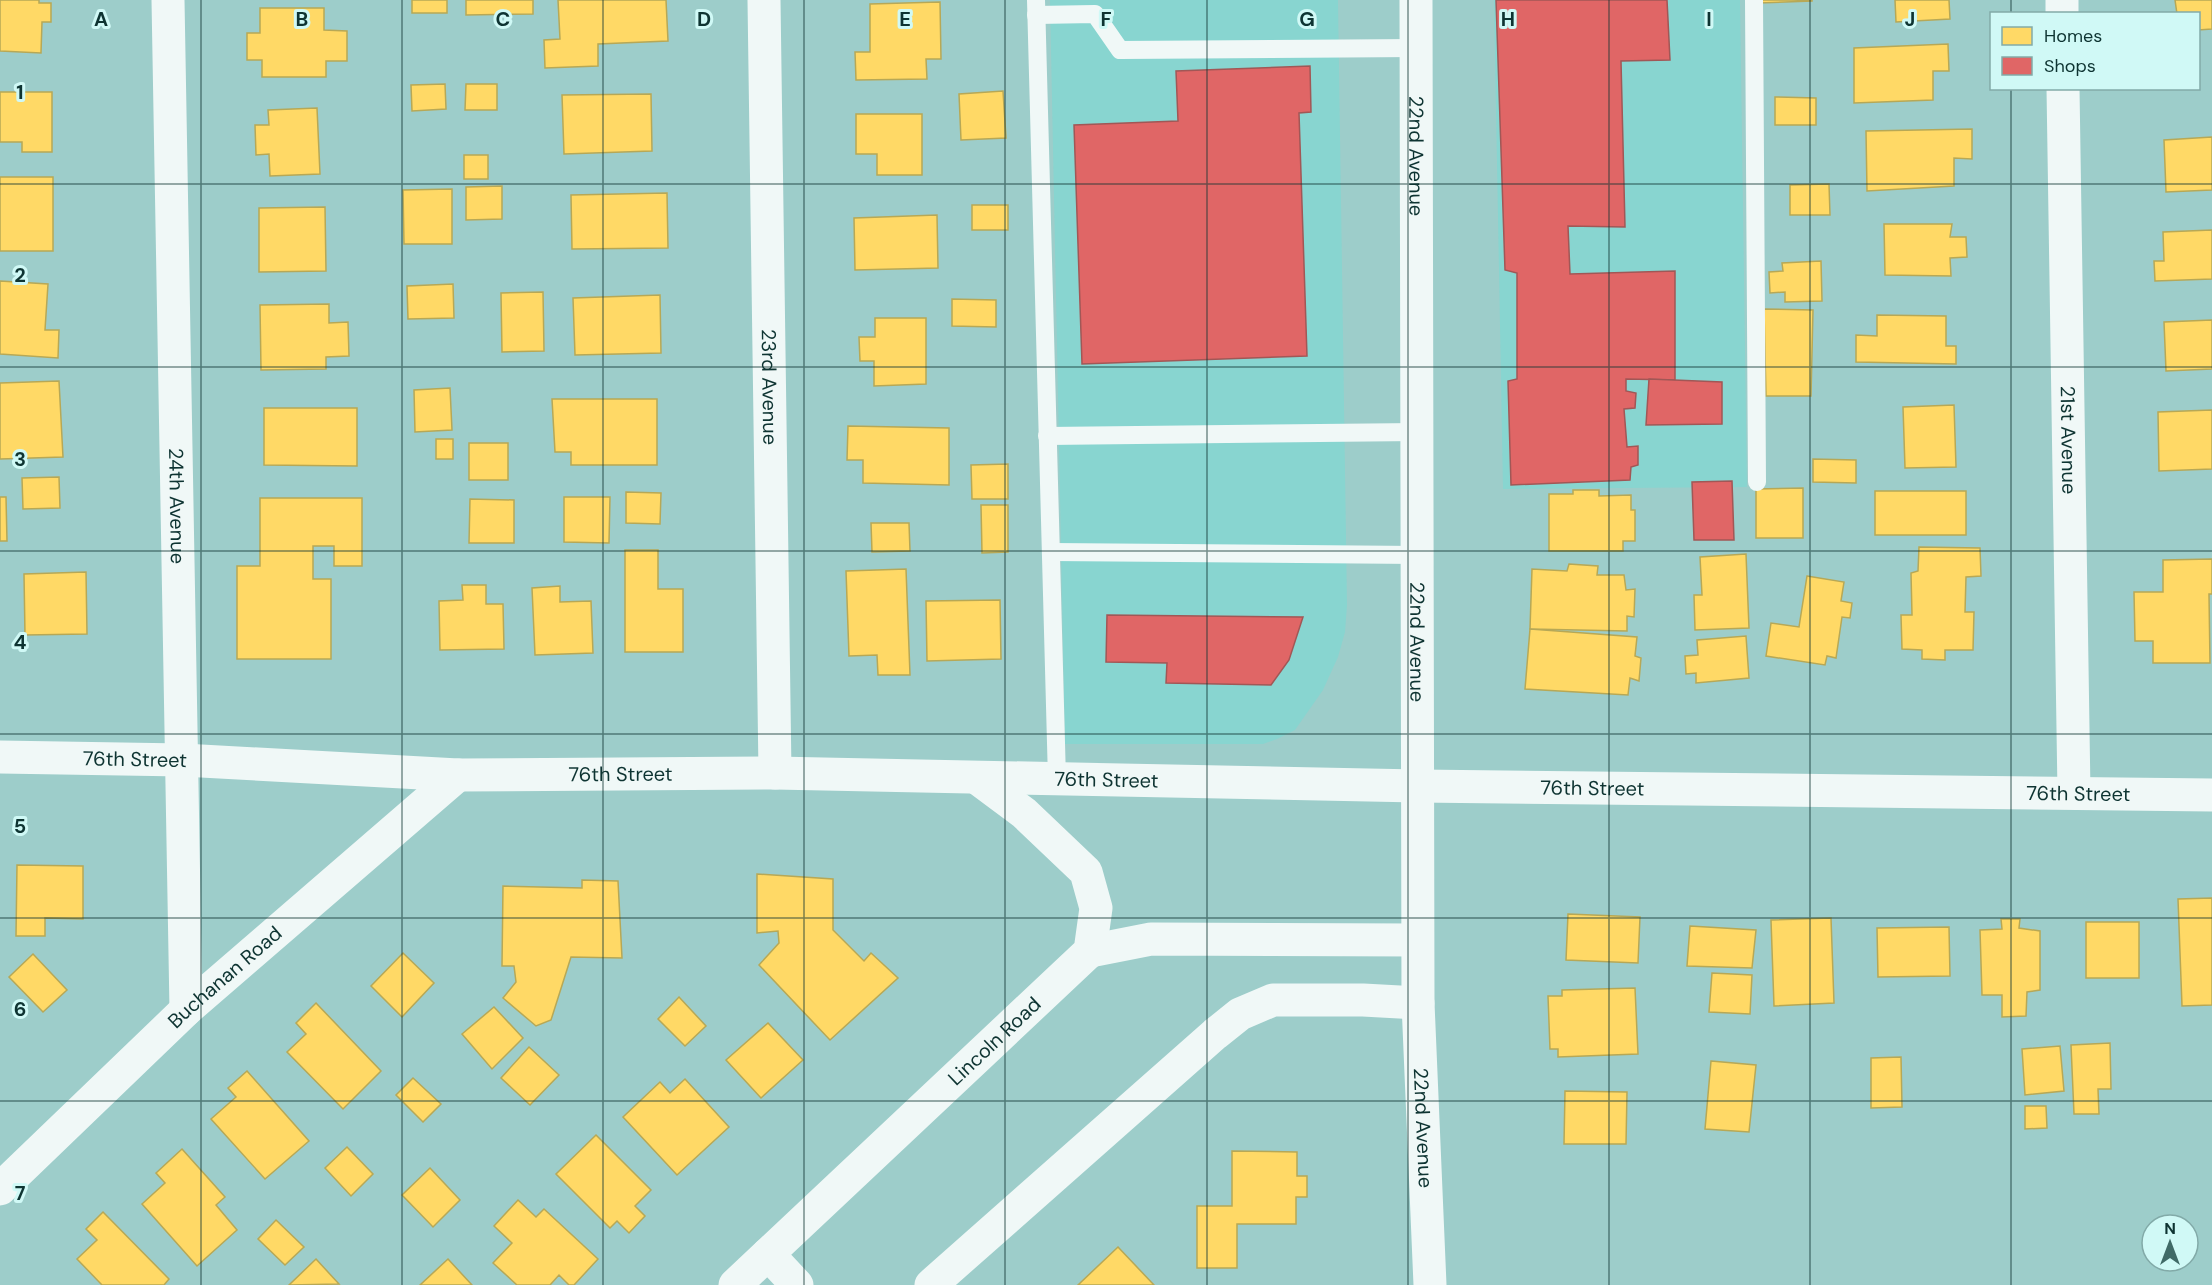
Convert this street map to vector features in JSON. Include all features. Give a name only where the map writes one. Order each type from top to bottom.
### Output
[{"type":"street","name":"24th Avenue","points":[[168,0],[186,1010]]},
{"type":"street","name":"23rd Avenue","points":[[764,0],[775,773]]},
{"type":"street","name":"22nd Avenue","points":[[1416,0],[1417,940],[1430,1285]]},
{"type":"street","name":"21st Avenue","points":[[2063,90],[2074,793]]},
{"type":"street","name":"76th Street","points":[[0,757],[183,760],[458,775],[775,773],[1418,786],[2212,795]]},
{"type":"street","name":"Buchanan Road","points":[[0,1189],[186,1010],[458,775]]},
{"type":"street","points":[[977,778],[1024,813],[1086,872],[1096,908],[1090,951],[1150,939],[1417,940]]},
{"type":"street","name":"Lincoln Road","points":[[735,1285],[1090,951]]},
{"type":"street","points":[[931,1285],[1240,1014],[1273,1000],[1363,1000],[1418,1003]]},
{"type":"street","points":[[768,1254],[797,1285]]},
{"type":"lane","points":[[1754,0],[1757,482]]},
{"type":"lane","points":[[1057,780],[1036,8],[1095,14],[1120,50],[1417,48]]},
{"type":"lane","points":[[1047,436],[1418,432]]},
{"type":"lane","points":[[1051,552],[1418,555]]},
{"type":"shaded area","points":[[1050,0],[1338,0],[1347,605],[1345,632],[1338,657],[1323,690],[1295,730],[1263,744],[1065,744]]},
{"type":"shaded area","points":[[1494,0],[1740,0],[1747,487],[1503,489]]},
{"type":"building: Homes","points":[[0,0],[39,0],[39,3],[51,3],[51,22],[42,22],[41,53],[0,51]]},
{"type":"building: Homes","points":[[412,0],[447,0],[447,13],[412,13]]},
{"type":"building: Homes","points":[[466,0],[533,0],[533,14],[466,15]]},
{"type":"building: Homes","points":[[558,0],[666,0],[668,41],[598,44],[598,66],[545,68],[544,40],[560,39]]},
{"type":"building: Homes","points":[[1759,0],[1812,0],[1812,1],[1759,3]]},
{"type":"building: Homes","points":[[1895,0],[1949,0],[1950,19],[1896,22]]},
{"type":"building: Homes","points":[[2175,0],[2212,0],[2212,29],[2200,30],[2200,12],[2177,12]]},
{"type":"building: Homes","points":[[940,2],[941,59],[926,59],[927,79],[856,80],[855,52],[870,52],[870,4]]},
{"type":"building: Homes","points":[[260,8],[324,8],[324,30],[347,31],[347,61],[326,61],[326,77],[262,77],[262,60],[247,60],[247,33],[260,33]]},
{"type":"building: Homes","points":[[1948,44],[1949,71],[1933,71],[1933,100],[1854,103],[1854,48]]},
{"type":"building: Homes","points":[[445,84],[446,109],[412,111],[411,85]]},
{"type":"building: Homes","points":[[466,84],[497,84],[497,110],[465,110]]},
{"type":"building: Homes","points":[[1003,91],[1006,138],[961,140],[959,94]]},
{"type":"building: Homes","points":[[0,92],[52,92],[52,152],[22,152],[22,142],[0,142]]},
{"type":"building: Homes","points":[[651,94],[652,151],[564,154],[562,95]]},
{"type":"building: Homes","points":[[1775,97],[1816,98],[1816,125],[1775,125]]},
{"type":"building: Homes","points":[[317,108],[320,174],[270,176],[269,154],[256,155],[255,125],[269,125],[268,110]]},
{"type":"building: Homes","points":[[856,114],[922,114],[922,175],[877,175],[877,154],[856,154]]},
{"type":"building: Homes","points":[[1972,129],[1972,159],[1954,158],[1954,186],[1867,191],[1866,131]]},
{"type":"building: Homes","points":[[2212,137],[2212,190],[2166,192],[2164,140]]},
{"type":"building: Homes","points":[[464,155],[488,155],[488,179],[464,179]]},
{"type":"building: Homes","points":[[0,177],[53,177],[53,251],[0,251]]},
{"type":"building: Homes","points":[[1829,184],[1830,215],[1790,215],[1790,185]]},
{"type":"building: Homes","points":[[502,186],[502,219],[466,220],[466,187]]},
{"type":"building: Homes","points":[[452,189],[452,244],[404,244],[403,190]]},
{"type":"building: Homes","points":[[667,193],[668,248],[572,249],[571,195]]},
{"type":"building: Homes","points":[[972,205],[1008,205],[1008,230],[972,230]]},
{"type":"building: Homes","points":[[325,207],[326,271],[259,272],[259,208]]},
{"type":"building: Homes","points":[[937,215],[938,268],[855,270],[854,218]]},
{"type":"building: Homes","points":[[1884,224],[1952,224],[1950,237],[1966,237],[1967,257],[1950,258],[1951,276],[1885,275]]},
{"type":"building: Homes","points":[[2212,230],[2212,279],[2155,281],[2154,261],[2164,261],[2163,232]]},
{"type":"building: Homes","points":[[1821,261],[1822,301],[1785,302],[1785,292],[1770,293],[1769,272],[1783,271],[1782,263]]},
{"type":"building: Homes","points":[[0,281],[48,284],[45,330],[59,330],[58,358],[0,354]]},
{"type":"building: Homes","points":[[453,284],[454,318],[408,319],[407,286]]},
{"type":"building: Homes","points":[[543,292],[544,351],[502,352],[501,293]]},
{"type":"building: Homes","points":[[660,295],[661,353],[575,355],[573,298]]},
{"type":"building: Homes","points":[[952,299],[996,300],[996,327],[952,326]]},
{"type":"building: Homes","points":[[329,304],[329,323],[348,322],[349,356],[326,357],[326,369],[261,370],[260,305]]},
{"type":"building: Homes","points":[[1764,309],[1813,310],[1811,396],[1766,396]]},
{"type":"building: Homes","points":[[1877,315],[1946,316],[1946,346],[1956,346],[1956,364],[1856,362],[1856,335],[1877,336]]},
{"type":"building: Homes","points":[[875,318],[926,318],[926,384],[874,386],[874,361],[860,361],[859,337],[875,337]]},
{"type":"building: Homes","points":[[2212,320],[2212,369],[2166,371],[2164,322]]},
{"type":"building: Homes","points":[[59,381],[63,457],[0,459],[0,383]]},
{"type":"building: Homes","points":[[450,388],[452,430],[415,432],[414,390]]},
{"type":"building: Homes","points":[[552,399],[657,399],[657,465],[571,465],[571,452],[555,452]]},
{"type":"building: Homes","points":[[1954,405],[1956,467],[1905,468],[1903,407]]},
{"type":"building: Homes","points":[[264,408],[357,408],[357,466],[264,465]]},
{"type":"building: Homes","points":[[2212,410],[2212,469],[2159,471],[2158,412]]},
{"type":"building: Homes","points":[[848,426],[949,428],[949,485],[863,483],[863,460],[847,460]]},
{"type":"building: Homes","points":[[436,439],[453,439],[453,459],[436,459]]},
{"type":"building: Homes","points":[[469,443],[508,443],[508,480],[469,480]]},
{"type":"building: Homes","points":[[1813,459],[1856,460],[1856,483],[1813,482]]},
{"type":"building: Homes","points":[[1008,464],[1008,499],[972,499],[971,465]]},
{"type":"building: Homes","points":[[59,477],[60,508],[23,509],[22,478]]},
{"type":"building: Homes","points":[[1803,488],[1803,538],[1756,538],[1756,489]]},
{"type":"building: Homes","points":[[1573,490],[1599,490],[1599,496],[1631,495],[1631,510],[1635,510],[1635,541],[1623,541],[1623,551],[1549,551],[1549,494],[1573,494]]},
{"type":"building: Homes","points":[[1875,491],[1966,491],[1966,535],[1875,535]]},
{"type":"building: Homes","points":[[626,492],[661,493],[660,524],[626,523]]},
{"type":"building: Homes","points":[[0,497],[6,497],[7,541],[0,541]]},
{"type":"building: Homes","points":[[564,497],[610,497],[609,543],[564,542]]},
{"type":"building: Homes","points":[[260,498],[362,498],[362,566],[334,566],[334,546],[313,546],[313,579],[331,579],[331,659],[237,659],[237,566],[260,566]]},
{"type":"building: Homes","points":[[470,499],[514,500],[514,543],[469,543]]},
{"type":"building: Homes","points":[[981,505],[1008,505],[1008,552],[982,553]]},
{"type":"building: Homes","points":[[871,523],[909,523],[910,551],[872,552]]},
{"type":"building: Homes","points":[[1919,547],[1980,548],[1981,576],[1966,577],[1965,612],[1974,612],[1973,650],[1945,650],[1945,660],[1922,659],[1922,650],[1902,649],[1901,615],[1912,615],[1911,573],[1918,571]]},
{"type":"building: Homes","points":[[625,550],[658,550],[658,589],[683,589],[683,652],[625,652]]},
{"type":"building: Homes","points":[[1746,554],[1749,628],[1695,630],[1694,595],[1702,595],[1700,557]]},
{"type":"building: Homes","points":[[2212,559],[2212,594],[2209,594],[2210,663],[2153,663],[2153,641],[2135,641],[2134,592],[2163,592],[2163,560]]},
{"type":"building: Homes","points":[[1569,564],[1598,566],[1597,575],[1624,575],[1626,590],[1635,589],[1634,617],[1627,616],[1627,631],[1530,629],[1532,569],[1567,571]]},
{"type":"building: Homes","points":[[906,569],[910,675],[878,675],[877,655],[849,656],[846,571]]},
{"type":"building: Homes","points":[[86,572],[87,634],[25,635],[24,574]]},
{"type":"building: Homes","points":[[1807,576],[1844,582],[1841,601],[1852,603],[1850,618],[1842,617],[1836,658],[1827,656],[1825,665],[1766,656],[1771,623],[1799,627]]},
{"type":"building: Homes","points":[[462,585],[486,585],[486,604],[503,604],[504,649],[440,650],[439,601],[463,600]]},
{"type":"building: Homes","points":[[560,586],[560,602],[591,601],[593,653],[535,655],[532,588]]},
{"type":"building: Homes","points":[[1000,600],[1001,659],[927,661],[926,601]]},
{"type":"building: Homes","points":[[1530,629],[1637,637],[1635,656],[1641,658],[1639,681],[1630,678],[1628,695],[1525,689]]},
{"type":"building: Homes","points":[[1746,636],[1749,678],[1696,683],[1696,673],[1686,674],[1685,656],[1698,655],[1697,640]]},
{"type":"building: Homes","points":[[17,865],[83,866],[83,919],[45,918],[45,936],[16,936]]},
{"type":"building: Homes","points":[[757,874],[833,879],[833,930],[864,961],[871,953],[898,978],[830,1040],[759,965],[779,943],[778,931],[757,933]]},
{"type":"building: Homes","points":[[582,880],[618,881],[622,958],[571,957],[551,1020],[536,1026],[503,998],[516,982],[514,966],[502,966],[503,886],[582,888]]},
{"type":"building: Homes","points":[[2212,898],[2212,1005],[2182,1006],[2178,899]]},
{"type":"building: Homes","points":[[1568,914],[1640,917],[1638,963],[1566,960]]},
{"type":"building: Homes","points":[[1831,918],[1834,1003],[1774,1006],[1771,920]]},
{"type":"building: Homes","points":[[2001,919],[2020,919],[2019,928],[2040,931],[2040,990],[2027,992],[2026,1016],[2002,1017],[2002,995],[1982,995],[1980,930],[2002,929]]},
{"type":"building: Homes","points":[[2086,922],[2139,922],[2139,978],[2086,978]]},
{"type":"building: Homes","points":[[1690,926],[1756,930],[1752,968],[1687,966]]},
{"type":"building: Homes","points":[[1949,927],[1950,976],[1878,977],[1877,928]]},
{"type":"building: Homes","points":[[403,953],[434,983],[402,1017],[371,986]]},
{"type":"building: Homes","points":[[33,954],[67,990],[43,1012],[9,977]]},
{"type":"building: Homes","points":[[1712,973],[1752,975],[1750,1014],[1709,1012]]},
{"type":"building: Homes","points":[[1635,988],[1638,1054],[1558,1057],[1558,1049],[1550,1049],[1548,996],[1562,996],[1562,990]]},
{"type":"building: Homes","points":[[679,997],[706,1026],[685,1046],[658,1019]]},
{"type":"building: Homes","points":[[316,1003],[381,1071],[343,1109],[287,1052],[306,1034],[296,1023]]},
{"type":"building: Homes","points":[[494,1007],[523,1038],[492,1069],[462,1034]]},
{"type":"building: Homes","points":[[768,1023],[803,1060],[761,1098],[726,1060]]},
{"type":"building: Homes","points":[[2110,1043],[2111,1089],[2098,1089],[2099,1114],[2074,1114],[2071,1045]]},
{"type":"building: Homes","points":[[2060,1046],[2064,1091],[2025,1095],[2022,1049]]},
{"type":"building: Homes","points":[[529,1047],[559,1075],[530,1105],[501,1078]]},
{"type":"building: Homes","points":[[1901,1057],[1902,1107],[1871,1108],[1871,1058]]},
{"type":"building: Homes","points":[[1711,1061],[1756,1065],[1749,1132],[1705,1129]]},
{"type":"building: Homes","points":[[247,1071],[309,1141],[265,1179],[211,1119],[236,1097],[228,1088]]},
{"type":"building: Homes","points":[[413,1078],[441,1104],[423,1122],[396,1095]]},
{"type":"building: Homes","points":[[685,1079],[729,1127],[677,1175],[623,1117],[660,1082],[670,1093]]},
{"type":"building: Homes","points":[[1565,1091],[1627,1092],[1626,1144],[1564,1144]]},
{"type":"building: Homes","points":[[2025,1106],[2046,1106],[2047,1128],[2025,1129]]},
{"type":"building: Homes","points":[[596,1135],[651,1190],[635,1206],[645,1216],[629,1233],[617,1221],[610,1228],[556,1174]]},
{"type":"building: Homes","points":[[347,1147],[373,1174],[351,1196],[325,1168]]},
{"type":"building: Homes","points":[[182,1149],[225,1197],[216,1205],[237,1230],[197,1266],[142,1204],[165,1183],[156,1173]]},
{"type":"building: Homes","points":[[1232,1151],[1297,1152],[1297,1176],[1307,1176],[1307,1197],[1296,1197],[1296,1224],[1237,1224],[1237,1268],[1197,1268],[1197,1206],[1232,1206]]},
{"type":"building: Homes","points":[[430,1168],[460,1200],[433,1227],[402,1195]]},
{"type":"building: Homes","points":[[518,1200],[536,1217],[544,1209],[598,1259],[574,1285],[569,1285],[559,1275],[550,1285],[517,1285],[493,1263],[512,1243],[494,1226]]},
{"type":"building: Homes","points":[[103,1212],[169,1279],[164,1285],[102,1285],[77,1259],[97,1240],[86,1229]]},
{"type":"building: Homes","points":[[276,1220],[304,1247],[285,1265],[258,1239]]},
{"type":"building: Homes","points":[[1118,1247],[1154,1285],[1078,1285]]},
{"type":"building: Homes","points":[[316,1259],[339,1284],[289,1285]]},
{"type":"building: Homes","points":[[448,1259],[472,1285],[420,1285]]},
{"type":"building: Shops","points":[[1496,0],[1667,0],[1670,60],[1621,61],[1625,227],[1568,226],[1570,274],[1675,271],[1675,380],[1626,379],[1626,391],[1636,393],[1635,408],[1624,409],[1627,447],[1638,446],[1638,465],[1631,467],[1630,480],[1511,485],[1508,381],[1517,379],[1517,273],[1505,270]]},
{"type":"building: Shops","points":[[1310,66],[1311,112],[1299,113],[1307,356],[1082,364],[1074,125],[1178,121],[1176,71]]},
{"type":"building: Shops","points":[[1649,379],[1722,382],[1722,424],[1646,425]]},
{"type":"building: Shops","points":[[1732,481],[1734,540],[1694,540],[1692,482]]},
{"type":"building: Shops","points":[[1107,615],[1303,617],[1289,660],[1271,685],[1166,683],[1167,663],[1106,662]]}]
